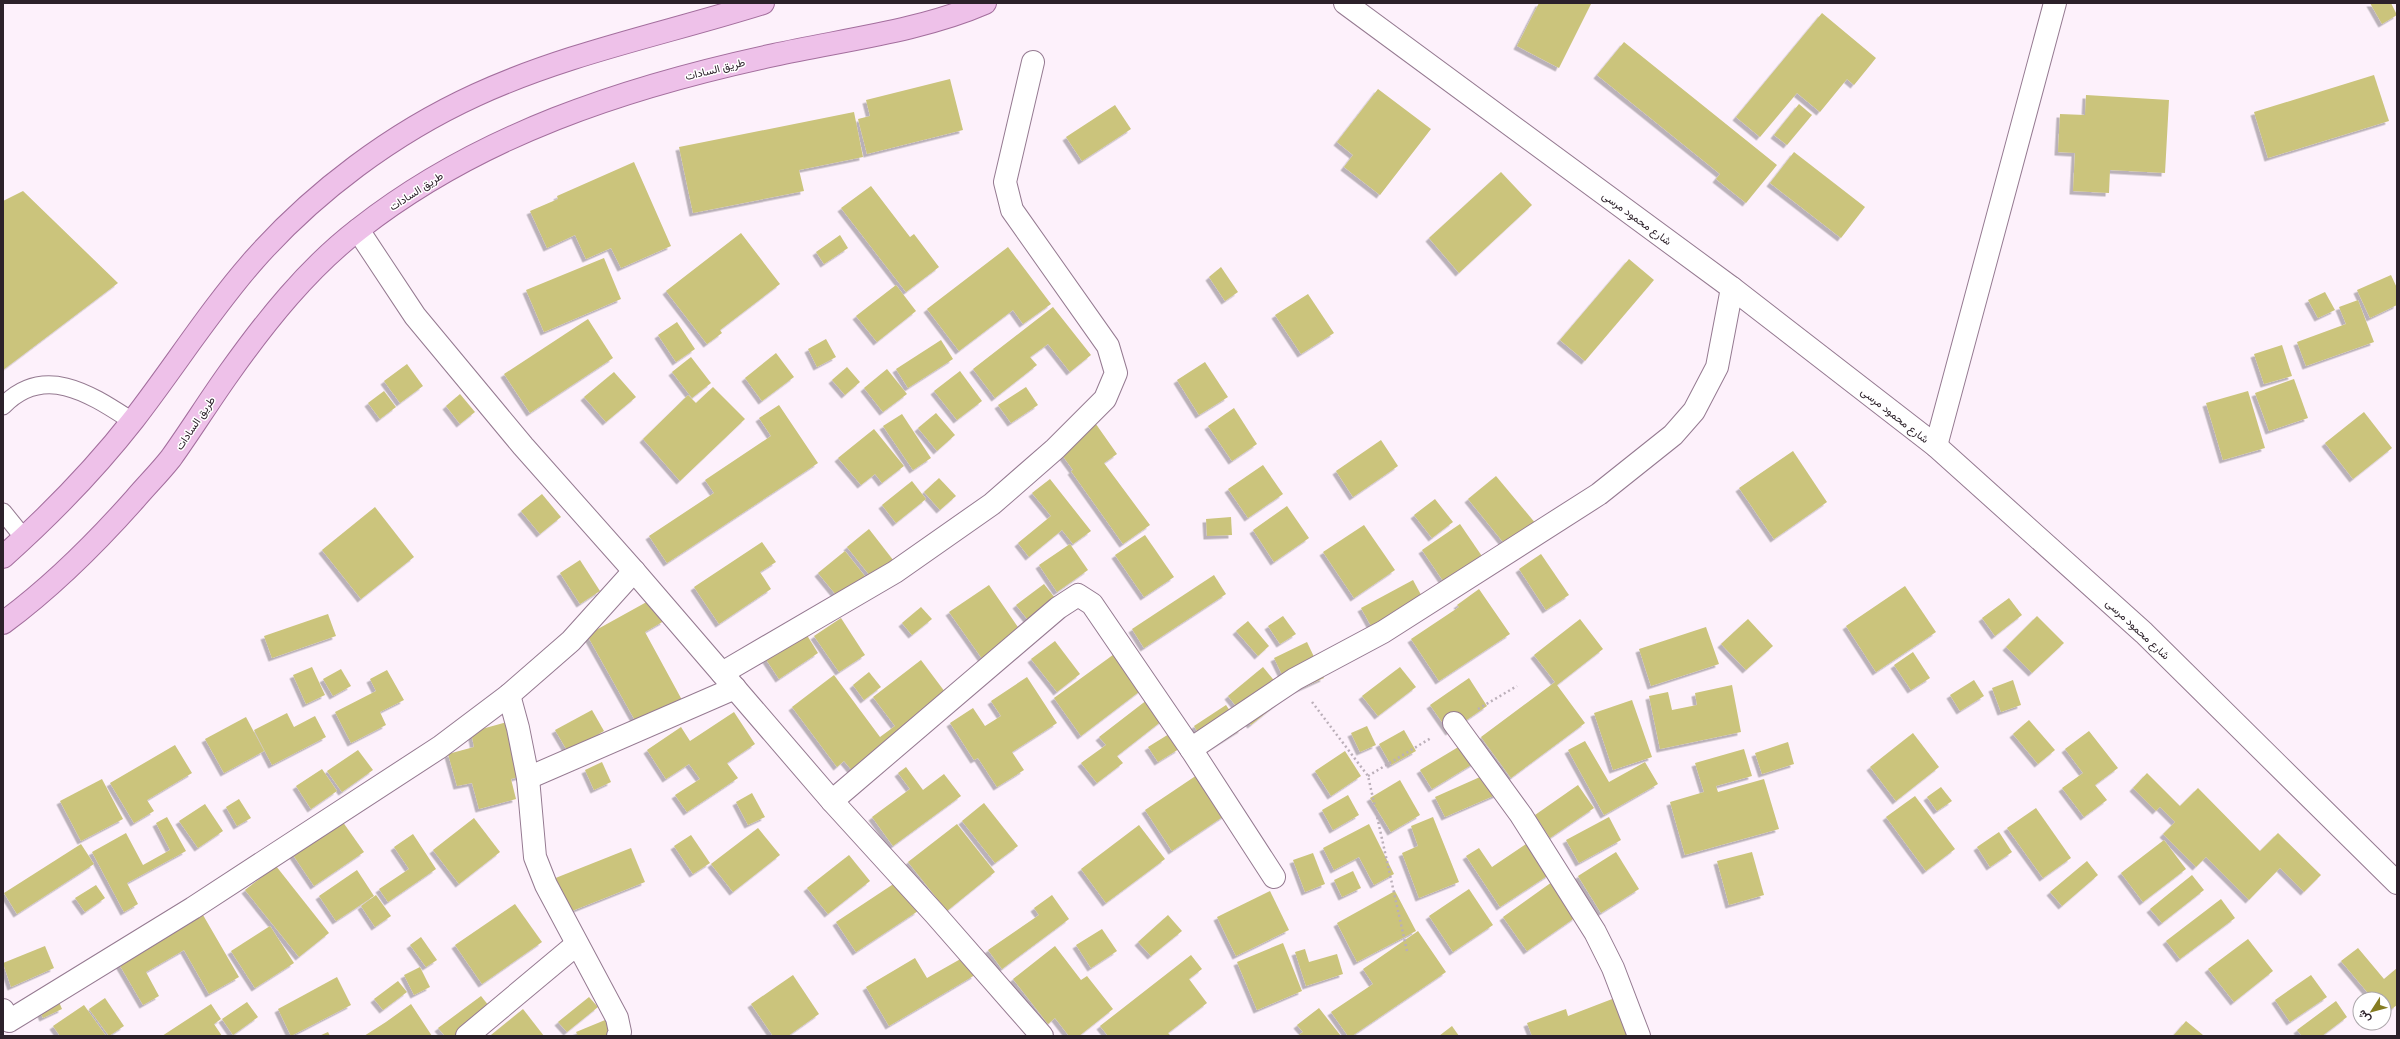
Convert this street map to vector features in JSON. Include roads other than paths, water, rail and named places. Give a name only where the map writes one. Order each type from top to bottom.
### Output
[{"type":"main road","points":[[3,557],[24,538],[98,462],[132,421],[220,300],[256,258],[294,219],[324,193],[380,150],[426,121],[475,95],[526,74],[577,57],[763,3]]},
{"type":"main road","name":"طريق السادات","points":[[3,623],[25,607],[102,537],[170,459],[229,373],[276,312],[328,256],[358,230],[418,187],[483,151],[551,119],[621,94],[695,74],[936,21],[985,3]]},
{"type":"street","name":"شارع محمود مرسى","points":[[1345,3],[1732,288],[1936,446],[2144,633],[2397,883]]},
{"type":"street","points":[[1936,446],[2055,3]]},
{"type":"street","points":[[528,778],[728,680],[895,572],[992,504],[1056,449],[1105,399],[1116,373],[1108,346],[1012,210],[1005,182],[1034,62]]},
{"type":"street","points":[[358,230],[415,316],[557,485],[634,571],[1033,1032]]},
{"type":"street","points":[[1191,749],[1295,679],[1383,632],[1599,494],[1673,435],[1694,411],[1717,367],[1732,288]]},
{"type":"street","points":[[9,1022],[193,908],[386,784],[440,747],[509,695],[570,641],[634,571]]},
{"type":"street","points":[[832,801],[1058,608],[1078,595],[1092,604],[1191,749],[1274,877]]},
{"type":"street","points":[[509,695],[518,728],[528,778],[535,857],[546,884],[617,1018],[620,1032],[618,1036]]},
{"type":"street","points":[[1454,723],[1521,815],[1595,932],[1613,968],[1639,1036]]},
{"type":"street","points":[[467,1036],[577,944]]},
{"type":"lane","points":[[3,406],[21,392],[37,387],[65,386],[86,393],[132,421]]},
{"type":"lane","points":[[3,512],[24,538]]}]
